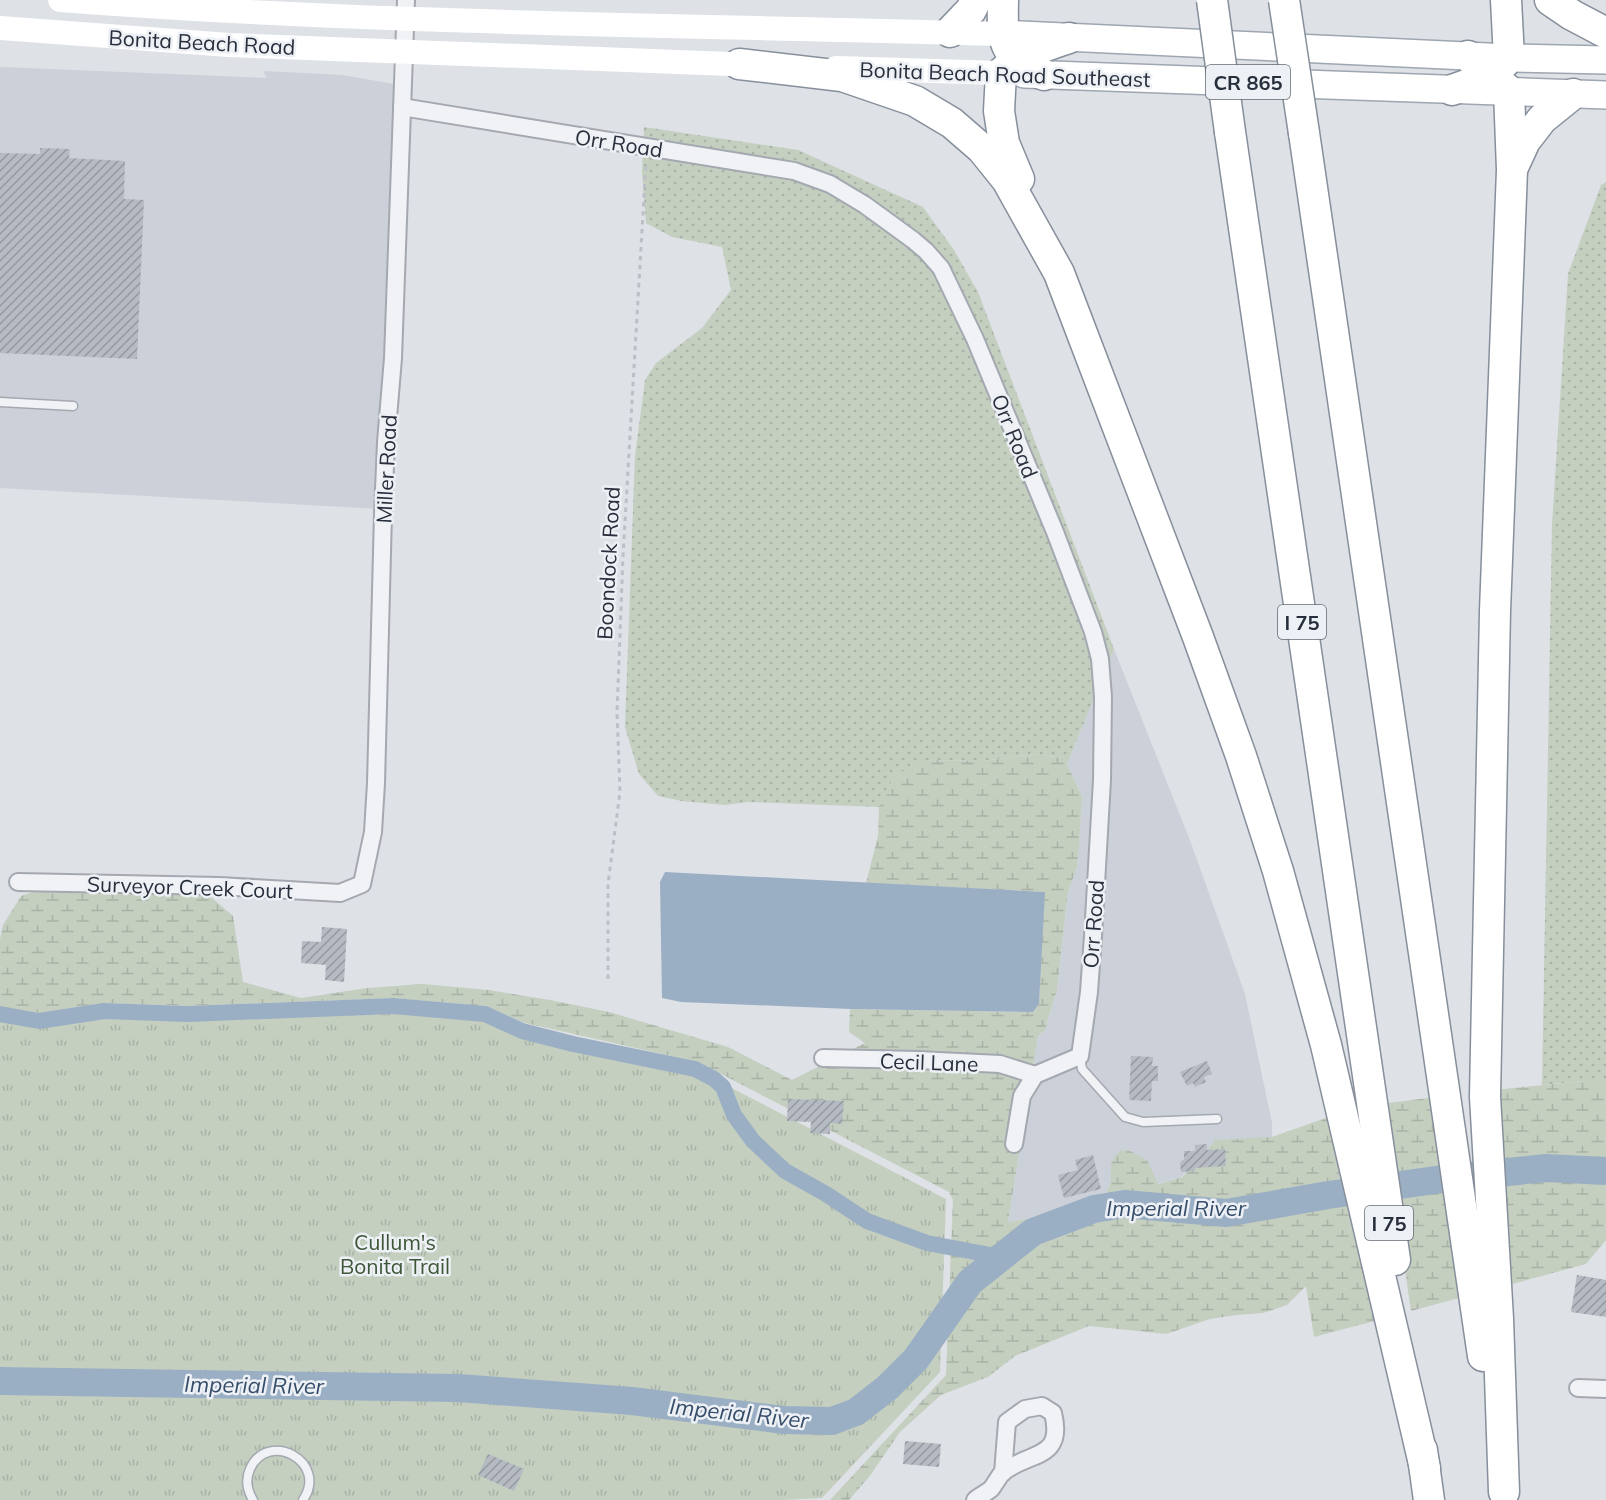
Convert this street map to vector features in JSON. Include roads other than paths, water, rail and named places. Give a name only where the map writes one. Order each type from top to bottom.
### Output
[{"type":"highway","points":[[950,32],[971,10],[976,0]]},
{"type":"highway","points":[[1003,0],[1002,34],[1007,47],[1009,67],[999,111],[1004,143],[1059,273],[1198,636],[1241,756],[1307,972],[1343,1119],[1400,1332]]},
{"type":"highway","name":"I 75","points":[[1212,0],[1374,1113],[1400,1332],[1429,1500]]},
{"type":"highway","points":[[1284,0],[1446,1104],[1488,1320]]},
{"type":"highway","points":[[1504,1496],[1488,1320],[1485,1097],[1495,611],[1512,170],[1503,75],[1506,0]]},
{"type":"highway","points":[[1550,0],[1606,33]]},
{"type":"highway","points":[[1009,67],[1032,50],[1069,38]]},
{"type":"highway","points":[[1468,56],[1503,75]]},
{"type":"highway","points":[[739,64],[842,76],[915,101],[952,123],[982,149],[1004,175],[1059,273]]},
{"type":"highway","points":[[1009,67],[1044,75]]},
{"type":"highway","points":[[1452,90],[1503,75]]},
{"type":"highway","points":[[1512,170],[1525,141],[1542,119],[1573,94]]},
{"type":"main road","name":"Bonita Beach Road Southeast","points":[[1002,34],[1468,56]]},
{"type":"main road","points":[[1503,75],[1606,60]]},
{"type":"main road","name":"Bonita Beach Road Southeast","points":[[1044,75],[1452,90]]},
{"type":"main road","points":[[1503,75],[1573,94],[1606,95]]},
{"type":"street","name":"Bonita Beach Road","points":[[60,0],[240,12],[405,9]]},
{"type":"street","name":"Bonita Beach Road Southeast","points":[[405,9],[1002,34]]},
{"type":"street","name":"Miller Road","points":[[362,884],[373,832],[374,813],[383,514],[393,358],[405,9]]},
{"type":"street","name":"Bonita Beach Road","points":[[0,28],[229,45],[404,52]]},
{"type":"street","name":"Bonita Beach Road Southeast","points":[[404,52],[739,64],[1009,67]]},
{"type":"street","name":"Orr Road","points":[[402,107],[794,171],[830,184],[865,205],[927,251],[941,267],[952,287],[1055,532],[1093,632],[1100,659],[1103,697],[1101,791],[1089,992],[1080,1056]]},
{"type":"street","name":"Surveyor Creek Court","points":[[18,882],[219,886],[340,893],[362,884]]},
{"type":"street","points":[[1014,1144],[1022,1096],[1035,1075],[1080,1056]]},
{"type":"street","name":"Cecil Lane","points":[[823,1058],[1000,1064],[1035,1075]]},
{"type":"street","points":[[1578,1388],[1606,1389]]},
{"type":"street","points":[[975,1500],[990,1489],[1003,1473]]},
{"type":"lane","points":[[0,402],[74,406]]},
{"type":"lane","points":[[1080,1056],[1082,1069],[1125,1117],[1143,1122],[1217,1119]]},
{"type":"lane","points":[[253,1500],[247,1484],[252,1465],[259,1457],[278,1450],[298,1457],[305,1465],[309,1475],[309,1486],[305,1499]]},
{"type":"water","points":[[665,872],[1045,892],[1039,1004],[1033,1012],[850,1009],[681,1002],[662,998],[660,882]]},
{"type":"waterway","points":[[0,1014],[39,1021],[104,1011],[188,1014],[393,1006],[485,1014],[522,1031],[695,1069],[714,1079],[723,1087],[734,1115],[753,1141],[785,1171],[867,1221],[927,1243],[1001,1257]]},
{"type":"waterway","name":"Imperial River","points":[[0,1381],[458,1388],[632,1401],[784,1420],[832,1421],[856,1412],[887,1388],[916,1359],[970,1282],[1033,1232],[1094,1209],[1125,1204],[1226,1213],[1328,1195],[1450,1178],[1546,1168],[1606,1171]]},
{"type":"park label","name":"Cullum's Bonita Trail","points":[[395,1254]]}]
